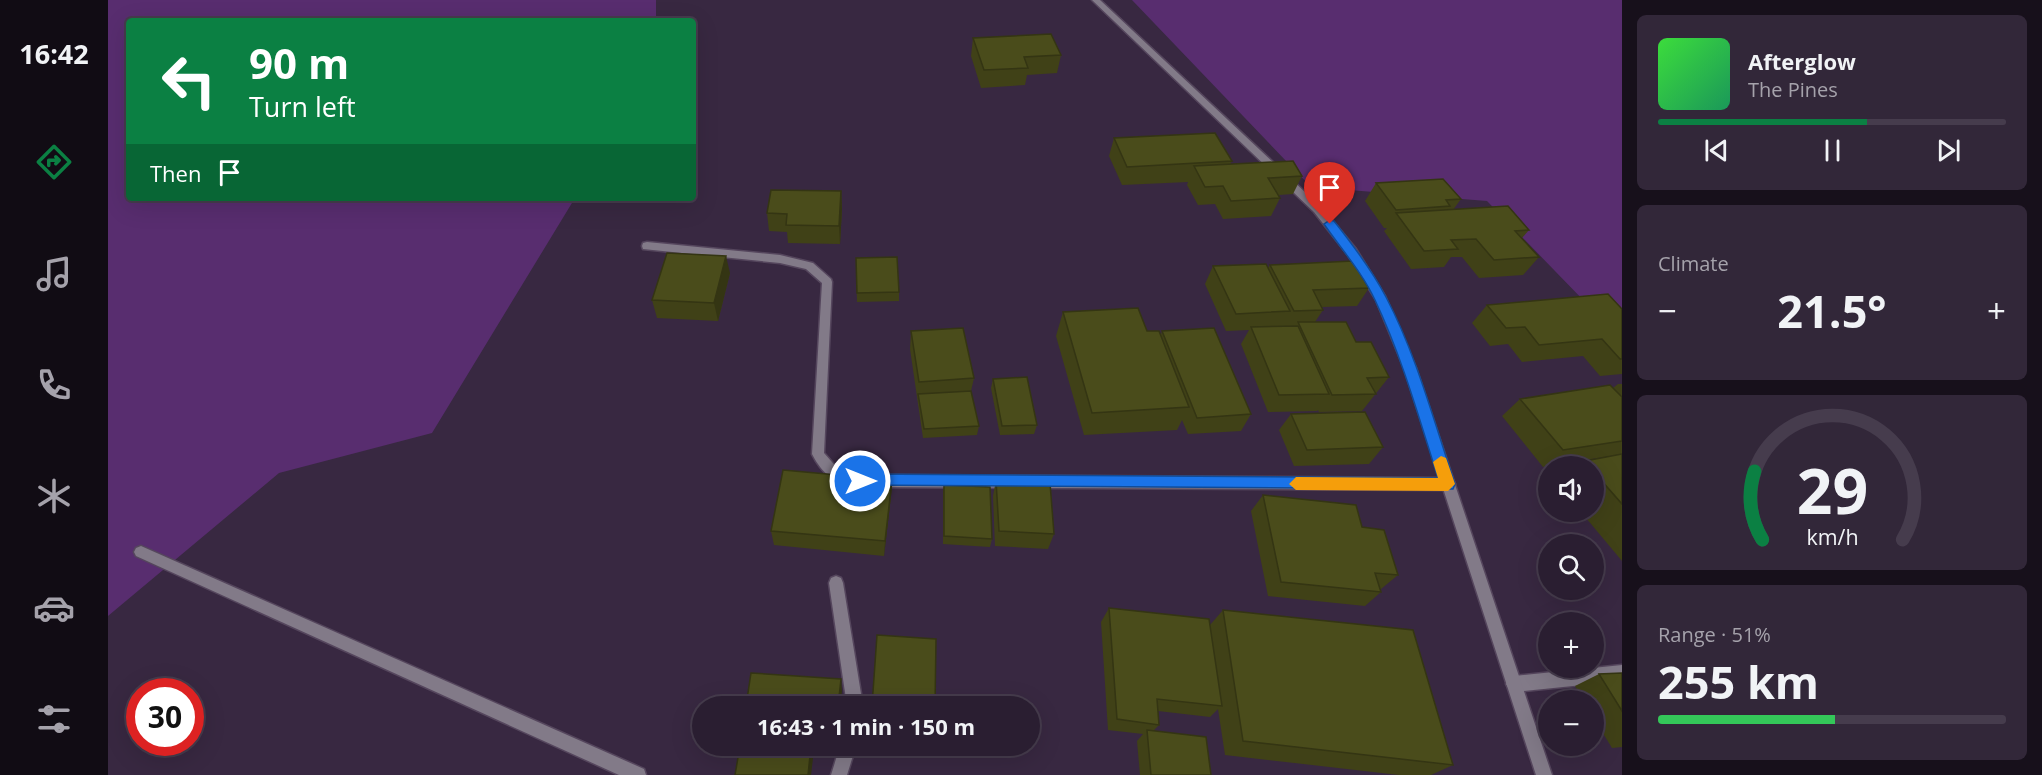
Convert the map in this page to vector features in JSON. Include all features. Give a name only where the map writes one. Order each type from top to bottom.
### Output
[{"type":"street","points":[[1096,0],[1261,152],[1318,210],[1352,252],[1381,299],[1406,358],[1544,775]]},
{"type":"street","points":[[647,246],[780,259],[809,266],[827,282],[818,454],[835,474],[860,481],[1448,484]]},
{"type":"street","points":[[141,552],[638,775]]},
{"type":"street","points":[[836,583],[853,696]]},
{"type":"street","points":[[1514,684],[1622,673]]},
{"type":"street","points":[[839,775],[845,756]]},
{"type":"shaded area","points":[[108,0],[656,0],[656,18],[126,18],[126,201],[573,201],[432,433],[279,473],[108,616]]},
{"type":"shaded area","points":[[1132,0],[1622,0],[1622,340],[1487,201],[1311,187]]},
{"type":"building","points":[[1051,34],[1061,55],[1024,57],[1028,68],[984,70],[973,38]]},
{"type":"building","points":[[1215,133],[1232,161],[1127,167],[1114,138]]},
{"type":"building","points":[[1293,161],[1302,176],[1268,178],[1280,198],[1231,201],[1223,186],[1205,187],[1194,166]]},
{"type":"building","points":[[1443,179],[1461,199],[1446,200],[1450,206],[1396,210],[1376,183]]},
{"type":"building","points":[[771,190],[841,191],[839,226],[786,225],[787,214],[767,213]]},
{"type":"building","points":[[1508,206],[1529,230],[1515,231],[1539,257],[1494,260],[1476,239],[1451,240],[1458,249],[1424,251],[1396,213]]},
{"type":"building","points":[[667,253],[726,256],[714,303],[652,300]]},
{"type":"building","points":[[897,257],[899,292],[857,293],[856,258]]},
{"type":"building","points":[[1353,261],[1369,288],[1313,290],[1323,310],[1294,311],[1270,265]]},
{"type":"building","points":[[1266,264],[1290,311],[1236,314],[1213,266]]},
{"type":"building","points":[[1608,294],[1622,309],[1622,359],[1602,339],[1539,345],[1525,327],[1506,328],[1487,305]]},
{"type":"building","points":[[1138,308],[1147,331],[1159,331],[1189,407],[1092,413],[1063,312]]},
{"type":"building","points":[[1298,322],[1346,322],[1356,342],[1371,342],[1389,377],[1367,378],[1376,394],[1332,395]]},
{"type":"building","points":[[1298,326],[1329,394],[1279,395],[1251,327]]},
{"type":"building","points":[[963,328],[974,378],[919,382],[911,331]]},
{"type":"building","points":[[1214,328],[1251,414],[1197,418],[1162,331]]},
{"type":"building","points":[[1027,377],[1037,425],[1002,426],[993,379]]},
{"type":"building","points":[[1610,385],[1622,397],[1622,441],[1563,450],[1520,399]]},
{"type":"building","points":[[971,391],[979,426],[924,429],[918,394]]},
{"type":"building","points":[[1365,412],[1383,447],[1307,450],[1291,414]]},
{"type":"building","points":[[1622,454],[1622,504],[1604,484],[1604,457]]},
{"type":"building","points":[[783,470],[892,480],[885,541],[771,531]]},
{"type":"building","points":[[996,480],[1050,483],[1054,534],[999,531]]},
{"type":"building","points":[[944,485],[990,487],[992,539],[944,536]]},
{"type":"building","points":[[1263,495],[1356,505],[1362,527],[1384,530],[1398,575],[1375,573],[1381,592],[1281,582]]},
{"type":"building","points":[[1109,608],[1209,619],[1222,706],[1157,699],[1159,725],[1117,719]]},
{"type":"building","points":[[1223,610],[1413,630],[1453,765],[1243,741]]},
{"type":"building","points":[[877,635],[936,639],[935,696],[873,696]]},
{"type":"building","points":[[751,673],[841,679],[839,696],[748,696]]},
{"type":"building","points":[[1622,673],[1622,711],[1601,678],[1604,678],[1604,674]]},
{"type":"building","points":[[1147,730],[1206,737],[1211,775],[1151,775]]},
{"type":"building","points":[[738,756],[810,756],[808,775],[735,775]]},
{"type":"slow traffic","points":[[1296,484],[1448,484],[1441,462]]},
{"type":"route","points":[[860,481],[1448,484],[1410,368],[1381,299],[1352,252],[1330,224]]}]
